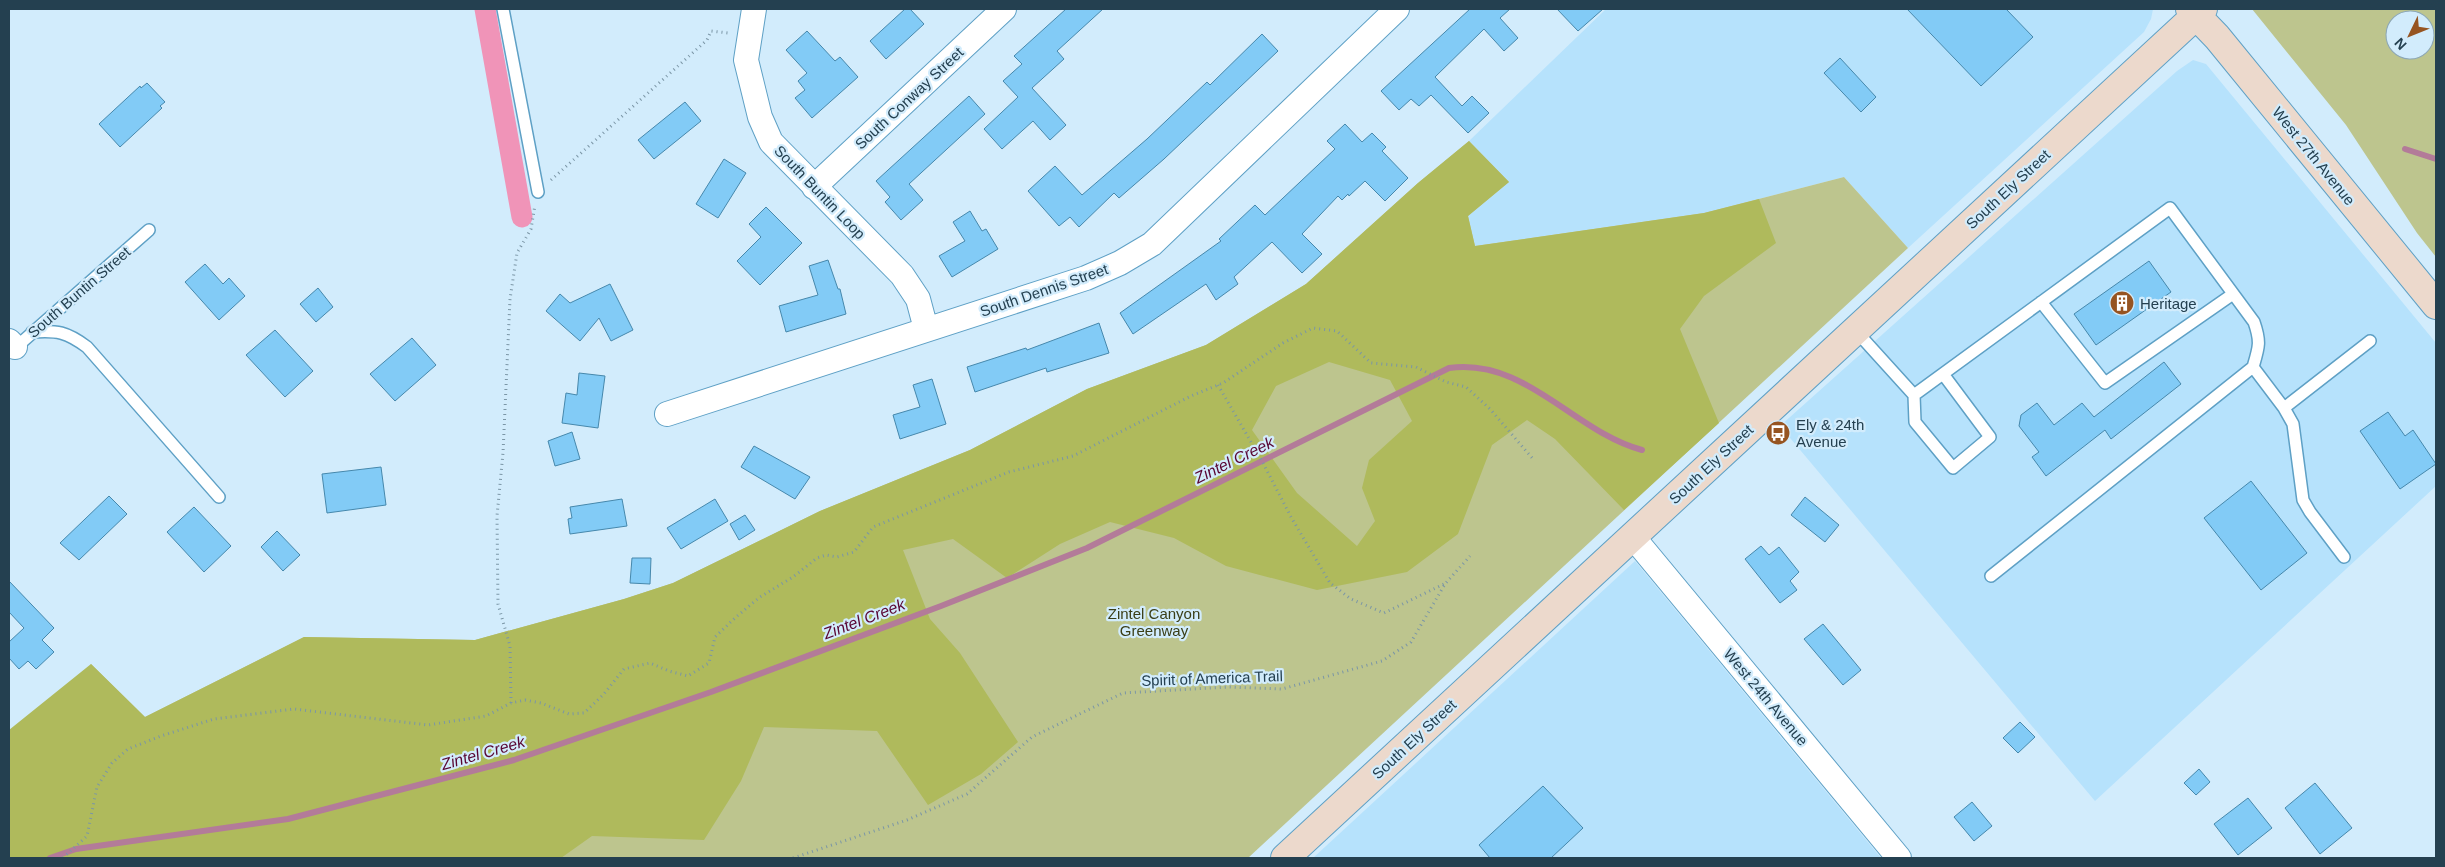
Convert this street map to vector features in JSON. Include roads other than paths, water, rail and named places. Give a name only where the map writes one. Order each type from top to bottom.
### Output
[{"type":"street","name":"South Buntin Loop","points":[[754,9],[746,60],[760,118],[771,142],[902,275],[918,299],[926,329]]},
{"type":"street","name":"South Conway Street","points":[[814,187],[1004,9]]},
{"type":"street","name":"South Dennis Street","points":[[668,414],[1086,278],[1120,264],[1152,244],[1397,9]]},
{"type":"street","name":"West 27th Avenue","points":[[2196,11],[2436,305]]},
{"type":"street","name":"South Ely Street","points":[[1285,858],[1856,331],[2196,11]]},
{"type":"street","name":"West 24th Avenue","points":[[1632,537],[1899,858]]},
{"type":"lane","points":[[503,9],[538,192]]},
{"type":"lane","points":[[1914,395],[2170,208],[2254,322],[2260,337],[2260,347],[2253,367],[1991,576]]},
{"type":"lane","name":"South Buntin Street","points":[[16,343],[149,230]]},
{"type":"lane","points":[[2041,302],[2105,383],[2233,294]]},
{"type":"lane","points":[[16,343],[54,330],[72,336],[87,347],[219,497]]},
{"type":"lane","points":[[1856,331],[1914,395],[1915,422],[1953,468],[1990,437],[1943,374]]},
{"type":"lane","points":[[2284,408],[2370,341]]},
{"type":"lane","points":[[2253,367],[2284,408],[2293,424],[2303,500],[2344,557]]},
{"type":"waterway","points":[[485,9],[522,217]]},
{"type":"waterway","name":"Zintel Creek","points":[[2405,149],[2436,159]]},
{"type":"waterway","name":"Zintel Creek","points":[[50,858],[76,849],[288,819],[514,760],[711,692],[941,606],[1087,548],[1449,368],[1476,368],[1502,374],[1526,384],[1594,428],[1617,441],[1642,450]]},
{"type":"place","name":"Heritage","points":[[2122,303]]},
{"type":"place","name":"Ely & 24th Avenue","points":[[1778,433]]},
{"type":"park label","name":"Zintel Canyon Greenway","points":[[1154,622]]}]
